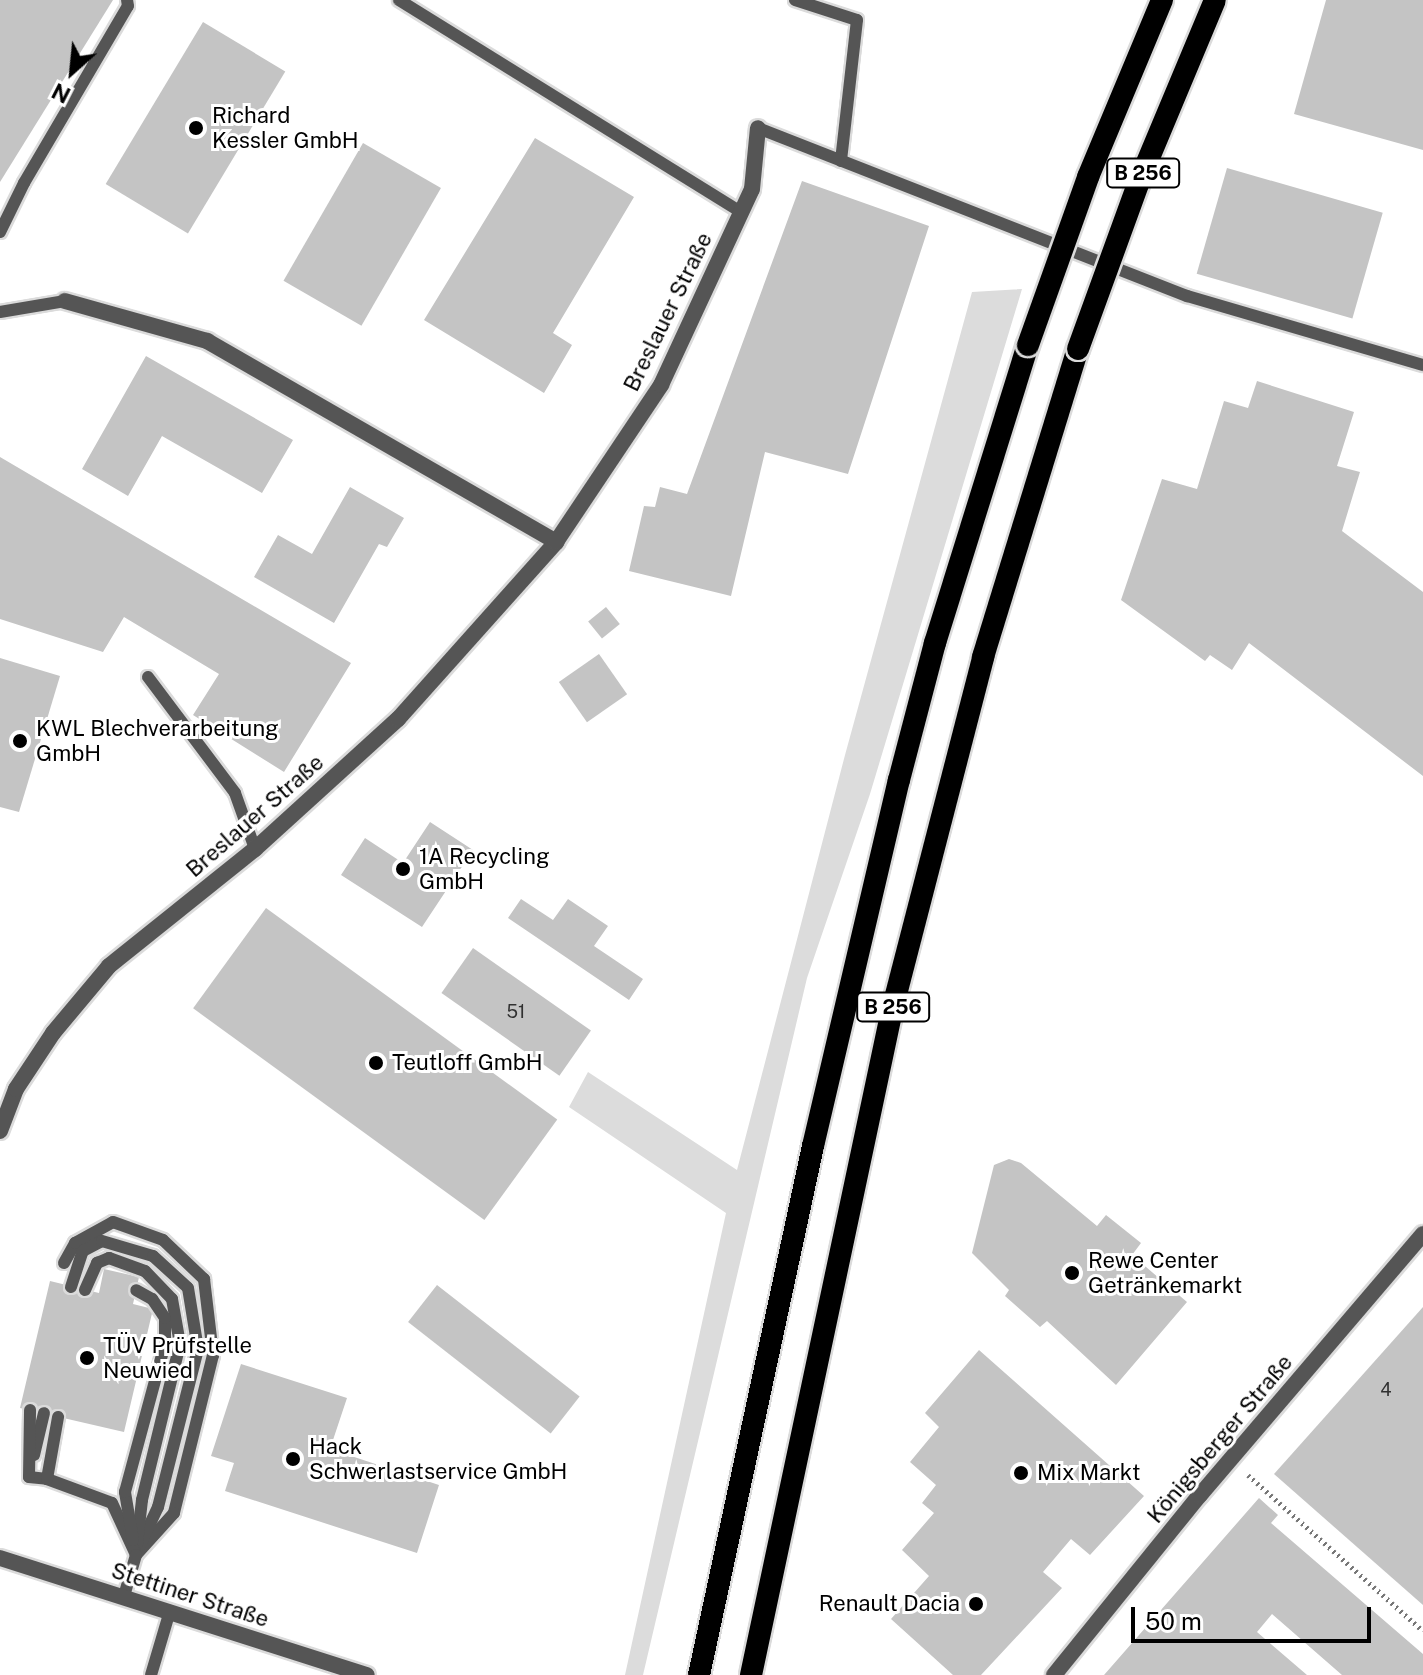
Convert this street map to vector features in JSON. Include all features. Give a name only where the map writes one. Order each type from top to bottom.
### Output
[{"type":"highway","name":"B 256","points":[[699,1675],[813,1146],[899,780],[965,544],[1028,345],[1088,177],[1162,0]]},
{"type":"highway","name":"B 256","points":[[751,1675],[900,981],[983,657],[1078,349],[1138,184],[1215,0]]},
{"type":"street","name":"Breslauer Straße","points":[[0,1131],[16,1089],[53,1033],[109,966],[255,849],[398,719],[556,542],[661,385],[752,189],[758,128]]},
{"type":"street","points":[[65,301],[207,341],[556,542]]},
{"type":"street","name":"Königsberger Straße","points":[[1054,1675],[1200,1495],[1423,1234]]},
{"type":"street","name":"Stettiner Straße","points":[[0,1558],[367,1675]]},
{"type":"lane","points":[[0,232],[24,183],[128,6],[127,0]]},
{"type":"lane","points":[[399,0],[741,212]]},
{"type":"lane","points":[[795,0],[857,20],[841,161]]},
{"type":"lane","points":[[758,128],[1187,296],[1423,365]]},
{"type":"lane","points":[[0,312],[65,301]]},
{"type":"lane","points":[[148,677],[235,793],[255,849]]},
{"type":"lane","points":[[64,1263],[75,1243],[113,1222],[163,1240],[204,1279],[213,1355],[206,1384],[174,1513],[136,1555]]},
{"type":"lane","points":[[81,1285],[83,1251],[102,1241],[153,1256],[188,1288],[198,1349],[158,1507],[136,1555],[124,1596]]},
{"type":"lane","points":[[81,1285],[97,1263],[109,1258],[145,1271],[172,1299],[180,1344],[142,1500],[136,1555]]},
{"type":"lane","points":[[81,1285],[102,1280]]},
{"type":"lane","points":[[136,1290],[152,1299],[165,1318],[165,1344],[125,1492],[136,1555]]},
{"type":"lane","points":[[29,1477],[30,1410]]},
{"type":"lane","points":[[29,1477],[44,1413]]},
{"type":"lane","points":[[47,1479],[58,1417]]},
{"type":"lane","points":[[29,1477],[47,1479],[112,1503],[136,1555]]},
{"type":"lane","points":[[151,1675],[170,1611]]},
{"type":"path","points":[[1248,1475],[1423,1631]]},
{"type":"shaded area","points":[[1022,289],[870,794],[807,978],[643,1675],[625,1675],[726,1213],[569,1107],[588,1072],[737,1170],[845,755],[972,292]]},
{"type":"building","points":[[0,0],[113,0],[0,182]]},
{"type":"building","points":[[1326,0],[1423,0],[1423,150],[1294,114]]},
{"type":"building","name":"Richard Kessler GmbH","points":[[203,22],[285,71],[188,233],[106,184]]},
{"type":"building","points":[[535,138],[634,197],[553,333],[572,345],[544,393],[424,320]]},
{"type":"building","points":[[363,143],[441,188],[361,326],[284,281]]},
{"type":"building","points":[[1227,168],[1383,213],[1352,318],[1197,274]]},
{"type":"building","points":[[802,181],[929,226],[848,474],[765,452],[731,596],[629,571],[644,506],[655,507],[660,487],[687,494]]},
{"type":"building","points":[[146,356],[293,440],[262,493],[162,436],[128,496],[82,469]]},
{"type":"building","points":[[1257,381],[1354,412],[1337,466],[1360,472],[1342,531],[1423,592],[1423,776],[1249,643],[1232,670],[1210,655],[1205,661],[1121,600],[1162,479],[1197,489],[1224,401],[1248,408]]},
{"type":"building","points":[[0,457],[351,663],[284,772],[193,715],[219,674],[124,617],[103,652],[0,619]]},
{"type":"building","points":[[350,487],[404,518],[387,547],[379,544],[334,623],[254,577],[278,535],[312,554]]},
{"type":"building","points":[[606,607],[620,624],[602,639],[588,621]]},
{"type":"building","points":[[599,654],[627,694],[587,722],[559,682]]},
{"type":"building","name":"KWL Blechverarbeitung GmbH","points":[[0,658],[60,676],[19,812],[0,807]]},
{"type":"building","name":"1A Recycling GmbH","points":[[430,822],[473,850],[422,927],[341,875],[365,838],[403,863]]},
{"type":"building","points":[[521,899],[553,920],[568,899],[608,926],[594,946],[643,979],[629,1000],[508,918]]},
{"type":"building","name":"Teutloff GmbH","points":[[266,908],[557,1120],[484,1220],[193,1008]]},
{"type":"building","points":[[473,948],[591,1031],[559,1076],[441,993]]},
{"type":"building","name":"Rewe Center Getränkemarkt","points":[[1009,1159],[1021,1163],[1097,1226],[1106,1215],[1141,1243],[1132,1255],[1187,1302],[1116,1385],[1047,1321],[1040,1327],[1005,1296],[1009,1290],[972,1253],[994,1165]]},
{"type":"building","name":"TÜV Prüfstelle Neuwied","points":[[104,1269],[139,1277],[133,1304],[153,1309],[124,1432],[20,1408],[50,1281],[99,1293]]},
{"type":"building","points":[[437,1285],[580,1396],[551,1433],[408,1322]]},
{"type":"building","points":[[1423,1307],[1423,1605],[1274,1474]]},
{"type":"building","name":"Mix Markt","points":[[979,1350],[1144,1496],[1090,1555],[1071,1539],[1043,1572],[1062,1588],[981,1675],[953,1675],[891,1619],[929,1576],[902,1550],[934,1513],[922,1503],[936,1485],[910,1462],[939,1427],[925,1413]]},
{"type":"building","name":"Hack Schwerlastservice GmbH","points":[[241,1364],[347,1398],[330,1449],[439,1485],[417,1553],[225,1491],[234,1463],[211,1456]]},
{"type":"building","points":[[1259,1498],[1278,1515],[1271,1523],[1423,1654],[1423,1675],[1342,1675],[1272,1614],[1257,1632],[1307,1675],[1104,1675]]},
{"type":"place","name":"Richard Kessler GmbH","points":[[196,128]]},
{"type":"place","name":"KWL Blechverarbeitung GmbH","points":[[20,741]]},
{"type":"place","name":"1A Recycling GmbH","points":[[403,869]]},
{"type":"place","name":"Teutloff GmbH","points":[[376,1063]]},
{"type":"place","name":"Rewe Center Getränkemarkt","points":[[1072,1273]]},
{"type":"place","name":"TÜV Prüfstelle Neuwied","points":[[87,1358]]},
{"type":"place","name":"Hack Schwerlastservice GmbH","points":[[293,1459]]},
{"type":"place","name":"Mix Markt","points":[[1021,1473]]},
{"type":"place","name":"Renault Dacia","points":[[976,1604]]}]
